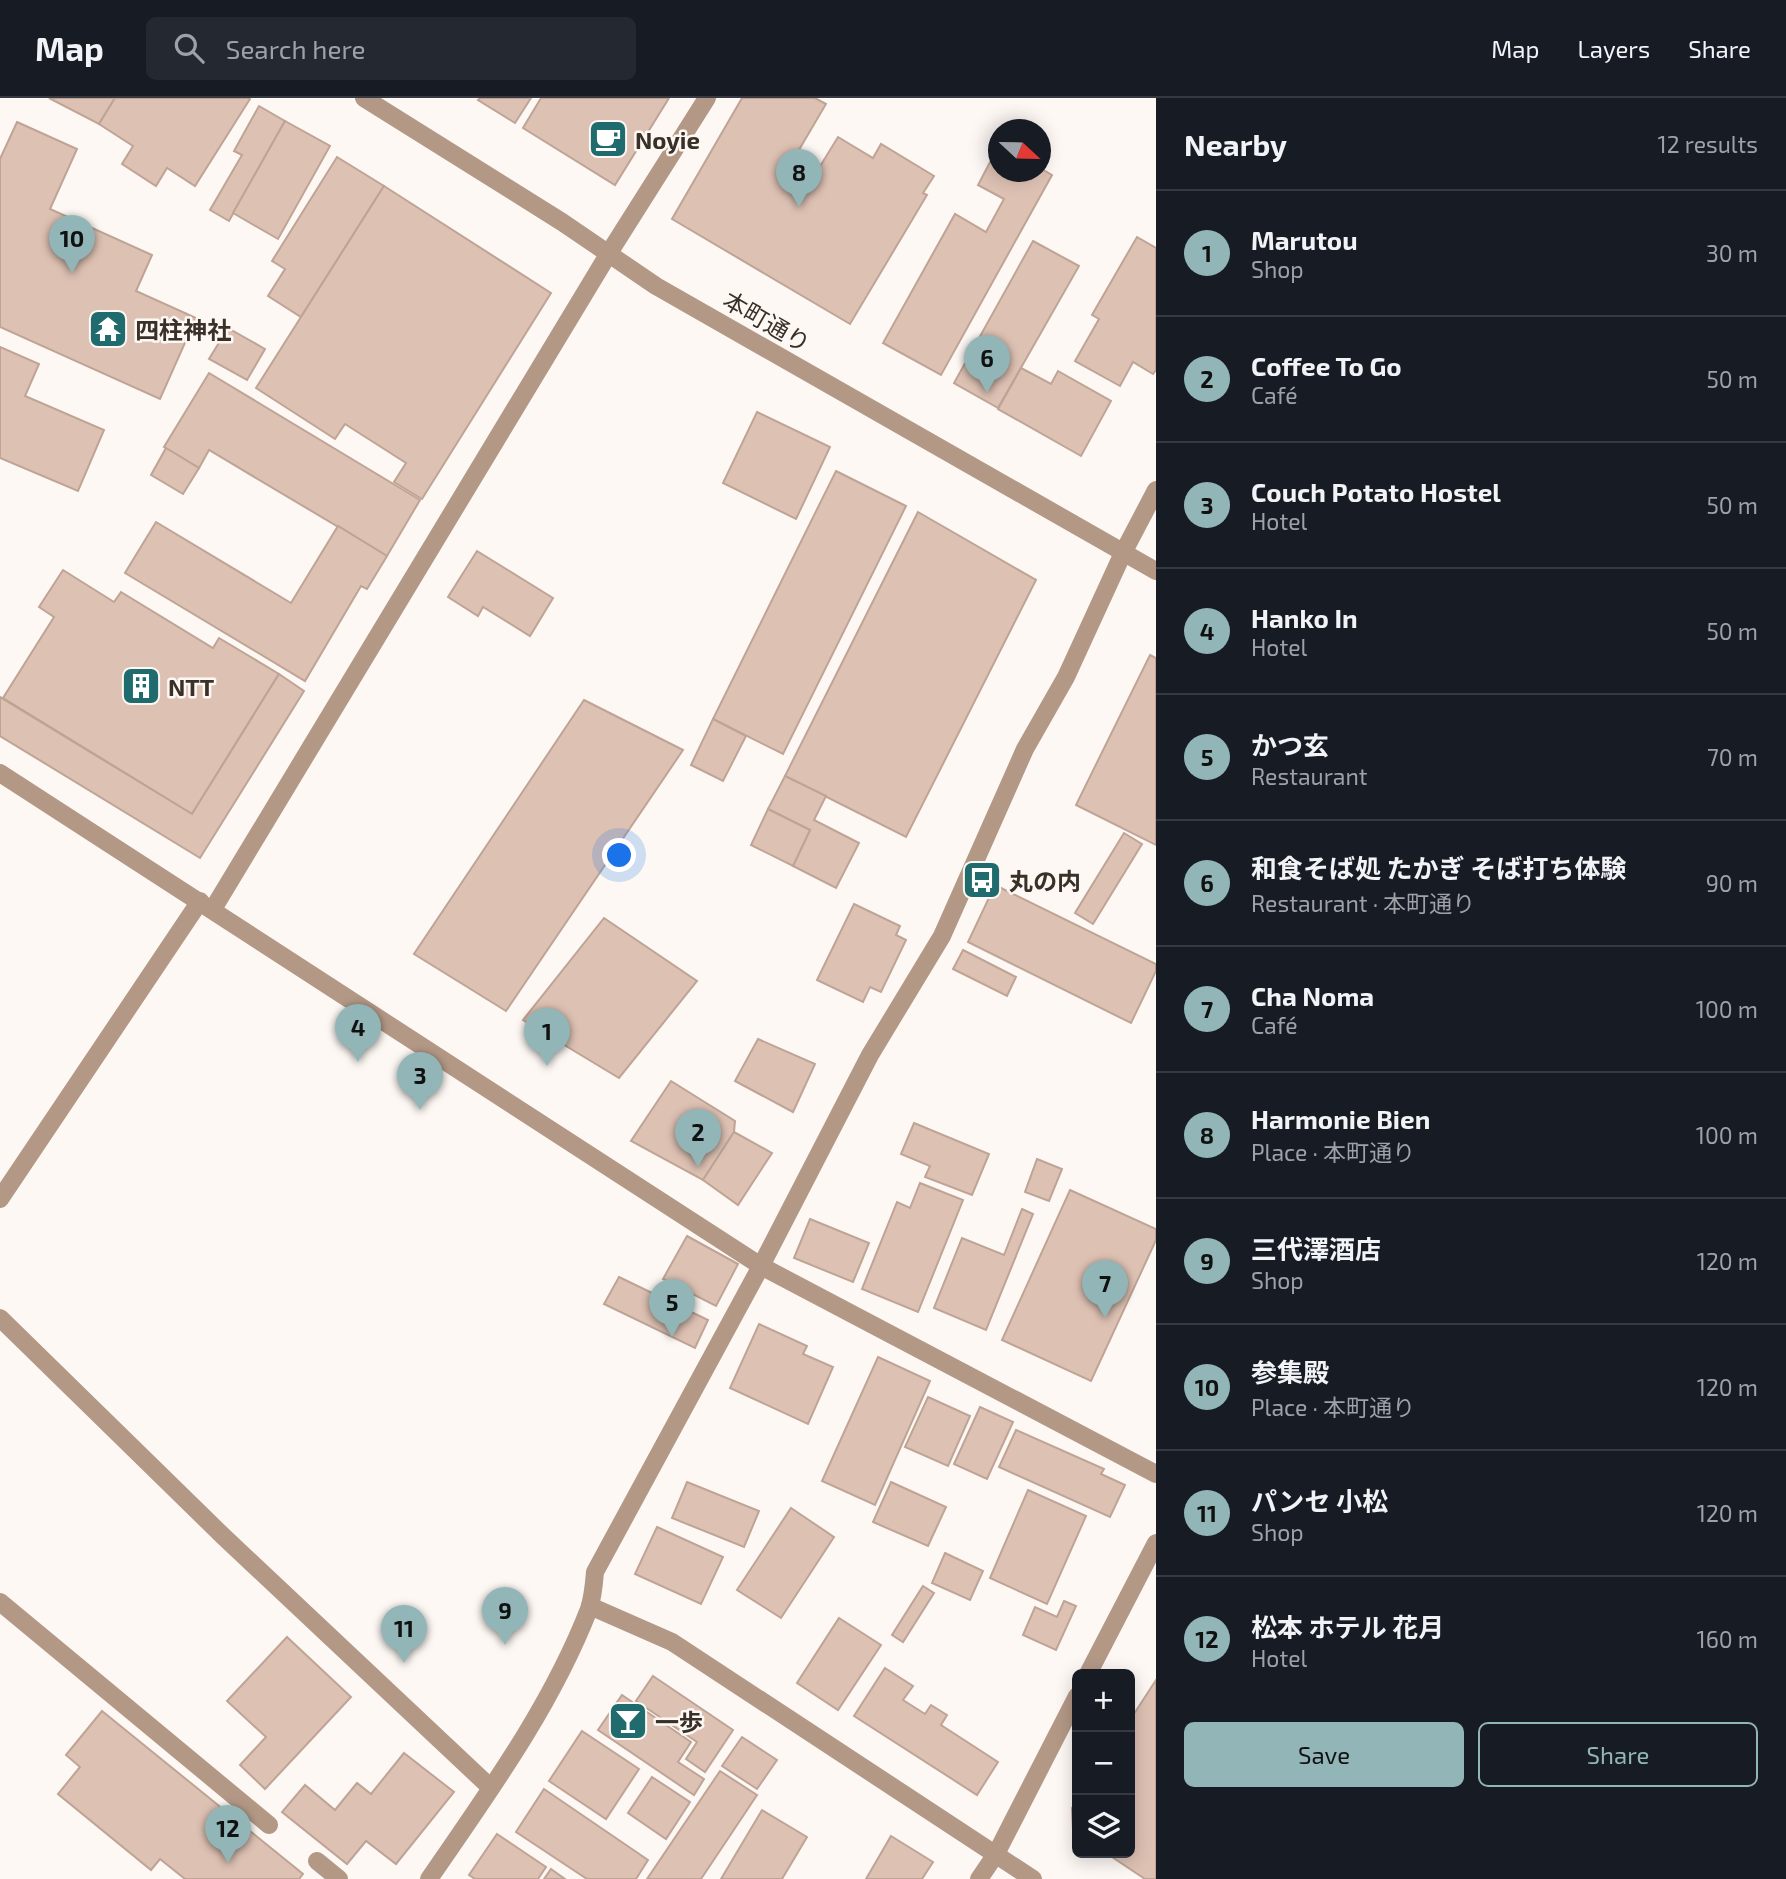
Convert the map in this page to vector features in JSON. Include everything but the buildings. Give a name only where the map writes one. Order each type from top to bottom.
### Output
[{"type":"street","name":"本町通り","points":[[364,98],[609,253],[656,286],[1156,571]]},
{"type":"street","points":[[0,1199],[207,905],[707,98]]},
{"type":"street","points":[[429,1879],[544,1704],[590,1606],[596,1572],[761,1266],[870,1055],[942,936],[1025,748],[1066,677],[1123,553],[1156,490]]},
{"type":"street","points":[[0,772],[761,1266],[1156,1474]]},
{"type":"street","points":[[0,1318],[223,1536],[491,1788]]},
{"type":"street","points":[[1091,1669],[1156,1543]]},
{"type":"street","points":[[0,1602],[269,1825]]},
{"type":"street","points":[[590,1606],[672,1642],[1032,1879]]},
{"type":"street","points":[[979,1879],[996,1854],[1072,1706]]},
{"type":"street","points":[[317,1861],[340,1879]]},
{"type":"place","name":"Noyie","points":[[608,139]]},
{"type":"place","name":"Harmonie Bien","points":[[799,207]]},
{"type":"place","name":"参集殿","points":[[72,273]]},
{"type":"place","name":"四柱神社","points":[[108,329]]},
{"type":"place","name":"和食そば処 たかぎ そば打ち体験","points":[[987,393]]},
{"type":"place","name":"NTT","points":[[141,686]]},
{"type":"place","name":"丸の内","points":[[982,880]]},
{"type":"place","name":"Hanko In","points":[[358,1062]]},
{"type":"place","name":"Marutou","points":[[547,1066]]},
{"type":"place","name":"Couch Potato Hostel","points":[[420,1110]]},
{"type":"place","name":"Coffee To Go","points":[[698,1167]]},
{"type":"place","name":"Cha Noma","points":[[1105,1318]]},
{"type":"place","name":"かつ玄","points":[[672,1337]]},
{"type":"place","name":"三代澤酒店","points":[[505,1645]]},
{"type":"place","name":"パンセ 小松","points":[[404,1663]]},
{"type":"place","name":"一歩","points":[[628,1721]]},
{"type":"place","name":"松本 ホテル 花月","points":[[228,1863]]}]
